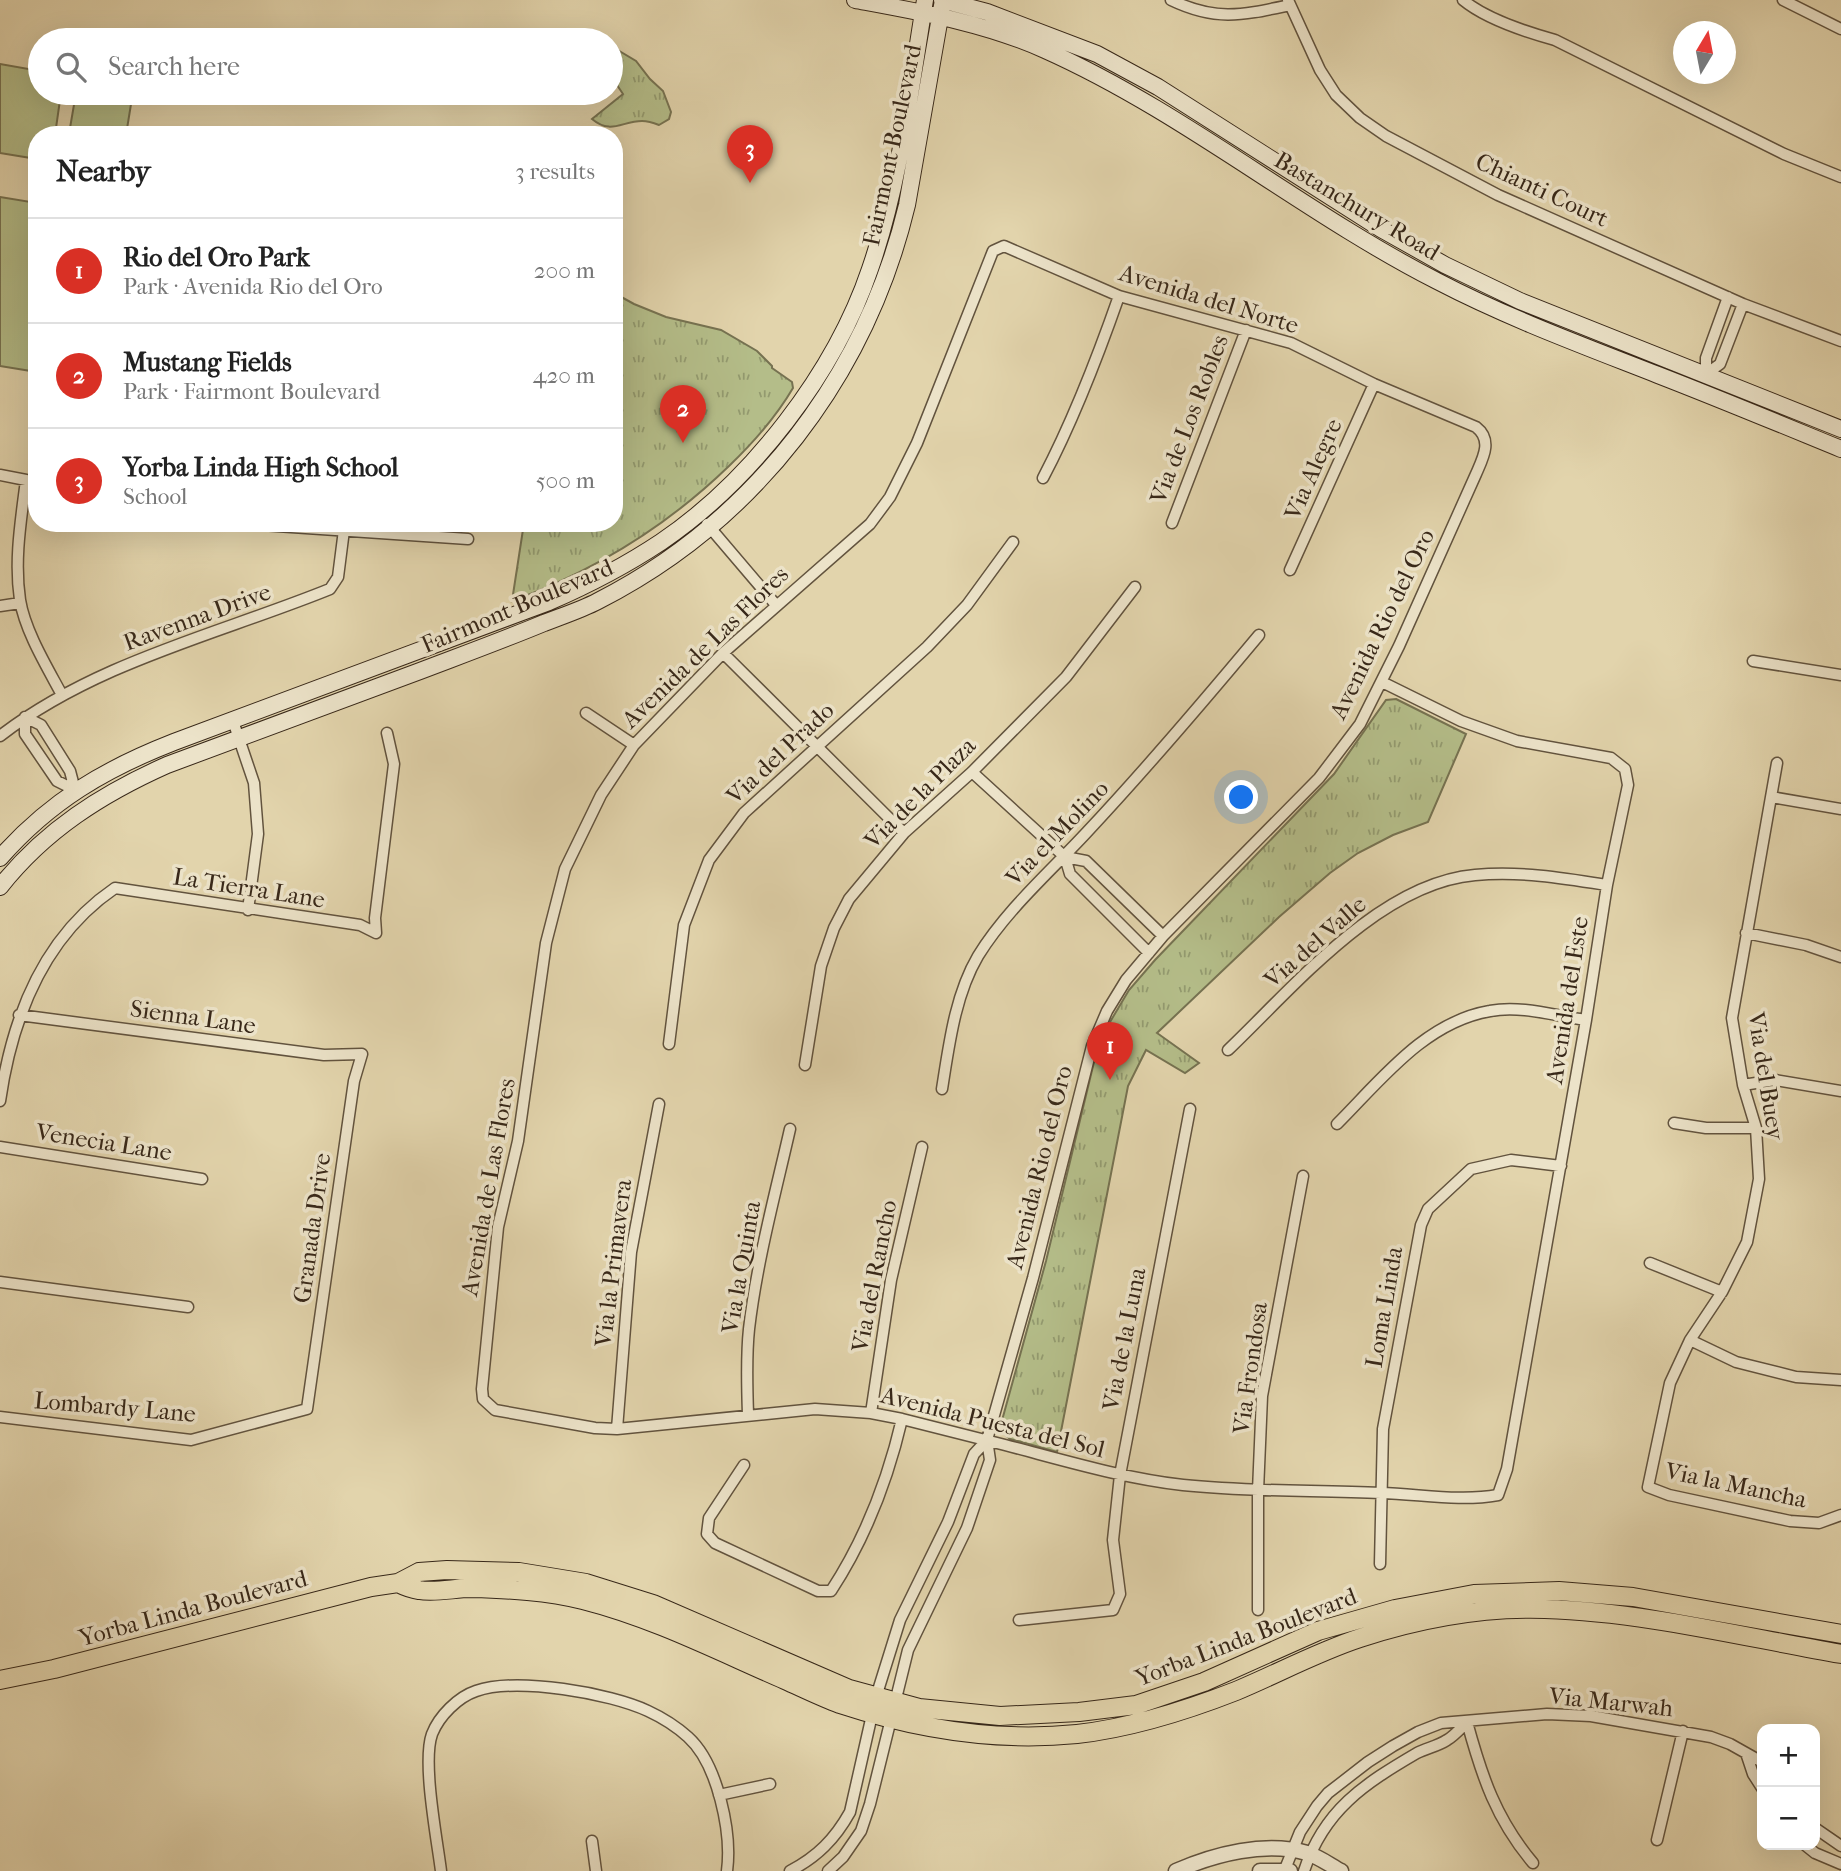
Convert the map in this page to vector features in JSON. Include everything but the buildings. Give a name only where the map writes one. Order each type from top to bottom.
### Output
[{"type":"main road","name":"Bastanchury Road","points":[[855,0],[924,6],[942,4],[988,12],[1097,54],[1158,87],[1381,229],[1445,265],[1520,301],[1841,429]]},
{"type":"main road","name":"Bastanchury Road","points":[[942,4],[1124,89],[1367,241],[1435,280],[1548,331],[1841,449]]},
{"type":"main road","name":"Fairmont Boulevard","points":[[0,887],[34,848],[87,807],[131,781],[596,603],[658,566],[710,528],[755,487],[808,424],[828,394],[853,353],[879,295],[900,233],[942,4]]},
{"type":"main road","name":"Fairmont Boulevard","points":[[0,858],[45,813],[75,790],[141,755],[581,588],[619,569],[661,542],[723,492],[786,423],[813,384],[848,322],[870,270],[890,203],[924,6]]},
{"type":"main road","points":[[897,164],[914,167]]},
{"type":"main road","points":[[1699,391],[1706,374]]},
{"type":"main road","points":[[813,384],[828,394]]},
{"type":"main road","points":[[75,790],[87,807]]},
{"type":"main road","name":"Yorba Linda Boulevard","points":[[0,1680],[54,1670],[371,1587],[398,1583],[419,1572],[447,1570],[532,1583],[586,1583],[653,1604],[728,1635],[793,1667],[849,1689],[874,1705],[933,1728],[977,1734],[1077,1734],[1131,1725],[1175,1713],[1235,1691],[1359,1638],[1422,1621],[1488,1611],[1582,1611],[1663,1622],[1841,1654]]},
{"type":"main road","name":"Yorba Linda Boulevard","points":[[892,1710],[919,1707],[1000,1716],[1079,1712],[1136,1705],[1204,1682],[1318,1631],[1395,1609],[1474,1594],[1559,1591],[1633,1597],[1841,1634]]},
{"type":"street","points":[[1171,0],[1208,13],[1234,15],[1252,14],[1289,2]]},
{"type":"street","points":[[1463,0],[1473,8],[1523,31],[1555,40],[1784,154],[1841,177]]},
{"type":"street","points":[[1783,0],[1841,29]]},
{"type":"street","name":"Chianti Court","points":[[1289,2],[1320,70],[1336,95],[1386,136],[1498,195],[1743,304],[1841,341]]},
{"type":"street","name":"Avenida del Norte","points":[[993,250],[1004,246],[1119,296],[1291,343],[1374,384],[1476,427],[1485,437]]},
{"type":"street","name":"Avenida de Las Flores","points":[[484,1399],[482,1373],[498,1227],[518,1140],[546,943],[565,869],[601,796],[634,744],[723,653],[870,524],[890,497],[917,443],[993,250]]},
{"type":"street","points":[[1043,478],[1088,386],[1119,296]]},
{"type":"street","points":[[1706,374],[1706,358],[1728,297]]},
{"type":"street","points":[[1706,374],[1720,364],[1743,304]]},
{"type":"street","name":"Via de Los Robles","points":[[1172,523],[1246,330]]},
{"type":"street","name":"Via Alegre","points":[[1290,570],[1374,384]]},
{"type":"street","name":"Avenida Rio del Oro","points":[[828,1871],[843,1857],[861,1831],[908,1650],[967,1528],[990,1460],[987,1440],[1033,1278],[1092,1046],[1107,1011],[1126,980],[1163,936],[1319,778],[1360,724],[1382,682],[1482,460],[1486,449],[1485,437]]},
{"type":"street","points":[[0,475],[26,480],[17,570],[20,603],[38,650],[62,695]]},
{"type":"street","points":[[698,514],[776,605]]},
{"type":"street","name":"Ravenna Drive","points":[[0,737],[25,717],[62,695],[116,669],[330,589],[338,577],[344,532]]},
{"type":"street","points":[[372,532],[468,539]]},
{"type":"street","name":"Via del Prado","points":[[669,1044],[684,925],[709,860],[744,813],[967,605],[1013,542]]},
{"type":"street","name":"Via de la Plaza","points":[[805,1065],[821,966],[834,928],[849,899],[904,834],[972,772],[1066,677],[1135,587]]},
{"type":"street","points":[[0,606],[20,603]]},
{"type":"street","name":"Via el Molino","points":[[942,1089],[950,1035],[958,1004],[977,957],[1013,909],[1167,746],[1259,635]]},
{"type":"street","points":[[723,653],[904,834]]},
{"type":"street","points":[[1753,661],[1841,675]]},
{"type":"street","name":"Avenida del Este","points":[[1382,682],[1461,721],[1517,741],[1611,758],[1625,769],[1628,785],[1608,885],[1507,1469],[1498,1495]]},
{"type":"street","points":[[586,713],[634,744]]},
{"type":"street","points":[[25,717],[41,725],[70,771],[75,790],[57,781],[25,734],[25,717]]},
{"type":"street","points":[[233,722],[254,783],[258,834],[247,910]]},
{"type":"street","name":"La Tierra Lane","points":[[19,1015],[44,964],[68,931],[115,888],[359,925],[376,933],[375,918],[394,764],[387,733]]},
{"type":"street","name":"Via del Buey","points":[[1690,1340],[1722,1292],[1747,1242],[1759,1180],[1756,1128],[1743,1085],[1732,1018],[1777,763]]},
{"type":"street","points":[[972,772],[1065,857],[1070,874],[1149,953]]},
{"type":"street","points":[[1771,797],[1841,809]]},
{"type":"street","points":[[1065,857],[1086,861],[1163,936]]},
{"type":"street","name":"Via del Valle","points":[[1228,1049],[1348,934],[1388,906],[1424,888],[1473,875],[1533,873],[1608,885]]},
{"type":"street","points":[[1746,933],[1806,945],[1841,957]]},
{"type":"street","points":[[1337,1124],[1411,1051],[1456,1021],[1491,1010],[1521,1010],[1586,1020]]},
{"type":"street","points":[[0,1101],[10,1045],[19,1015]]},
{"type":"street","name":"Sienna Lane","points":[[19,1015],[324,1055],[362,1055]]},
{"type":"street","name":"Granada Drive","points":[[307,1409],[354,1081],[362,1055]]},
{"type":"street","points":[[1743,1085],[1775,1080],[1841,1091]]},
{"type":"street","name":"Via la Primavera","points":[[617,1429],[631,1252],[659,1104]]},
{"type":"street","name":"Via de la Luna","points":[[1019,1620],[1113,1610],[1120,1594],[1113,1540],[1120,1475],[1190,1109]]},
{"type":"street","points":[[1674,1123],[1706,1128],[1756,1128]]},
{"type":"street","name":"Via la Quinta","points":[[748,1414],[747,1355],[756,1280],[790,1129]]},
{"type":"street","name":"Venecia Lane","points":[[0,1147],[202,1179]]},
{"type":"street","name":"Via del Rancho","points":[[871,1413],[891,1280],[922,1147]]},
{"type":"street","name":"Loma Linda","points":[[1380,1564],[1383,1430],[1420,1225],[1428,1209],[1471,1169],[1511,1160],[1561,1166]]},
{"type":"street","name":"Via Frondosa","points":[[1258,1610],[1258,1491],[1262,1396],[1303,1176]]},
{"type":"street","points":[[1650,1263],[1722,1292]]},
{"type":"street","points":[[0,1282],[188,1307]]},
{"type":"street","points":[[1690,1340],[1736,1362],[1796,1377],[1841,1380]]},
{"type":"street","name":"Via la Mancha","points":[[1690,1340],[1670,1382],[1648,1487],[1790,1521],[1819,1523],[1841,1516]]},
{"type":"street","name":"Avenida Puesta del Sol","points":[[484,1399],[495,1410],[506,1413],[574,1426],[617,1429],[815,1409],[871,1413],[1120,1475],[1181,1485],[1258,1491],[1380,1493],[1478,1499],[1498,1495]]},
{"type":"street","name":"Lombardy Lane","points":[[0,1417],[191,1440],[307,1409]]},
{"type":"street","points":[[744,1465],[709,1518],[707,1534],[715,1543],[818,1591],[831,1591],[841,1576],[884,1485],[902,1419]]},
{"type":"street","name":"Avenida Rio del Oro","points":[[790,1871],[809,1861],[824,1848],[850,1812],[874,1705],[900,1620],[948,1522],[974,1454],[987,1440]]},
{"type":"street","points":[[441,1871],[428,1758],[432,1734],[449,1708],[475,1691],[513,1686],[567,1690],[607,1698],[648,1711],[689,1738],[710,1768],[719,1795],[726,1831],[727,1871]]},
{"type":"street","name":"Via Marwah","points":[[1288,1870],[1292,1850],[1317,1806],[1328,1793],[1352,1773],[1418,1732],[1441,1723],[1521,1715],[1570,1714],[1711,1737],[1757,1760]]},
{"type":"street","points":[[1304,1871],[1328,1822],[1356,1792],[1398,1764],[1448,1740],[1467,1722],[1481,1773],[1494,1805],[1513,1840],[1533,1863]]},
{"type":"street","points":[[1657,1840],[1683,1731]]},
{"type":"street","points":[[1746,1754],[1761,1787]]},
{"type":"street","points":[[719,1795],[770,1784]]},
{"type":"street","points":[[1820,1831],[1841,1846]]},
{"type":"street","points":[[592,1842],[596,1871]]},
{"type":"street","points":[[1175,1871],[1199,1861],[1252,1849],[1292,1850],[1310,1854],[1341,1871]]},
{"type":"street","points":[[1813,1850],[1830,1861],[1841,1864]]},
{"type":"street","points":[[1260,1871],[1288,1870]]},
{"type":"green space","points":[[623,53],[636,61],[663,91],[671,112],[669,119],[659,125],[642,121],[605,126],[592,119],[609,105],[623,105]]},
{"type":"green space","points":[[0,64],[28,69],[28,105],[59,105],[56,126],[28,126],[28,158],[0,153]]},
{"type":"green space","points":[[74,105],[131,105],[127,126],[70,126]]},
{"type":"green space","points":[[0,197],[28,202],[28,371],[0,366]]},
{"type":"green space","points":[[623,298],[666,317],[721,330],[757,351],[772,368],[792,382],[793,388],[786,399],[747,448],[680,509],[655,528],[601,561],[512,601],[523,532],[623,532]]},
{"type":"green space","points":[[1396,699],[1466,734],[1428,822],[1393,835],[1358,853],[1330,873],[1279,917],[1157,1033],[1199,1063],[1185,1073],[1146,1050],[1128,1086],[1057,1452],[1010,1439],[1002,1432],[1001,1424],[1046,1261],[1095,1058],[1110,1022],[1129,990],[1155,960],[1334,774],[1386,700]]},
{"type":"place","name":"Yorba Linda High School","points":[[750,183]]},
{"type":"place","name":"Mustang Fields","points":[[683,443]]},
{"type":"place","name":"Rio del Oro Park","points":[[1110,1080]]}]
